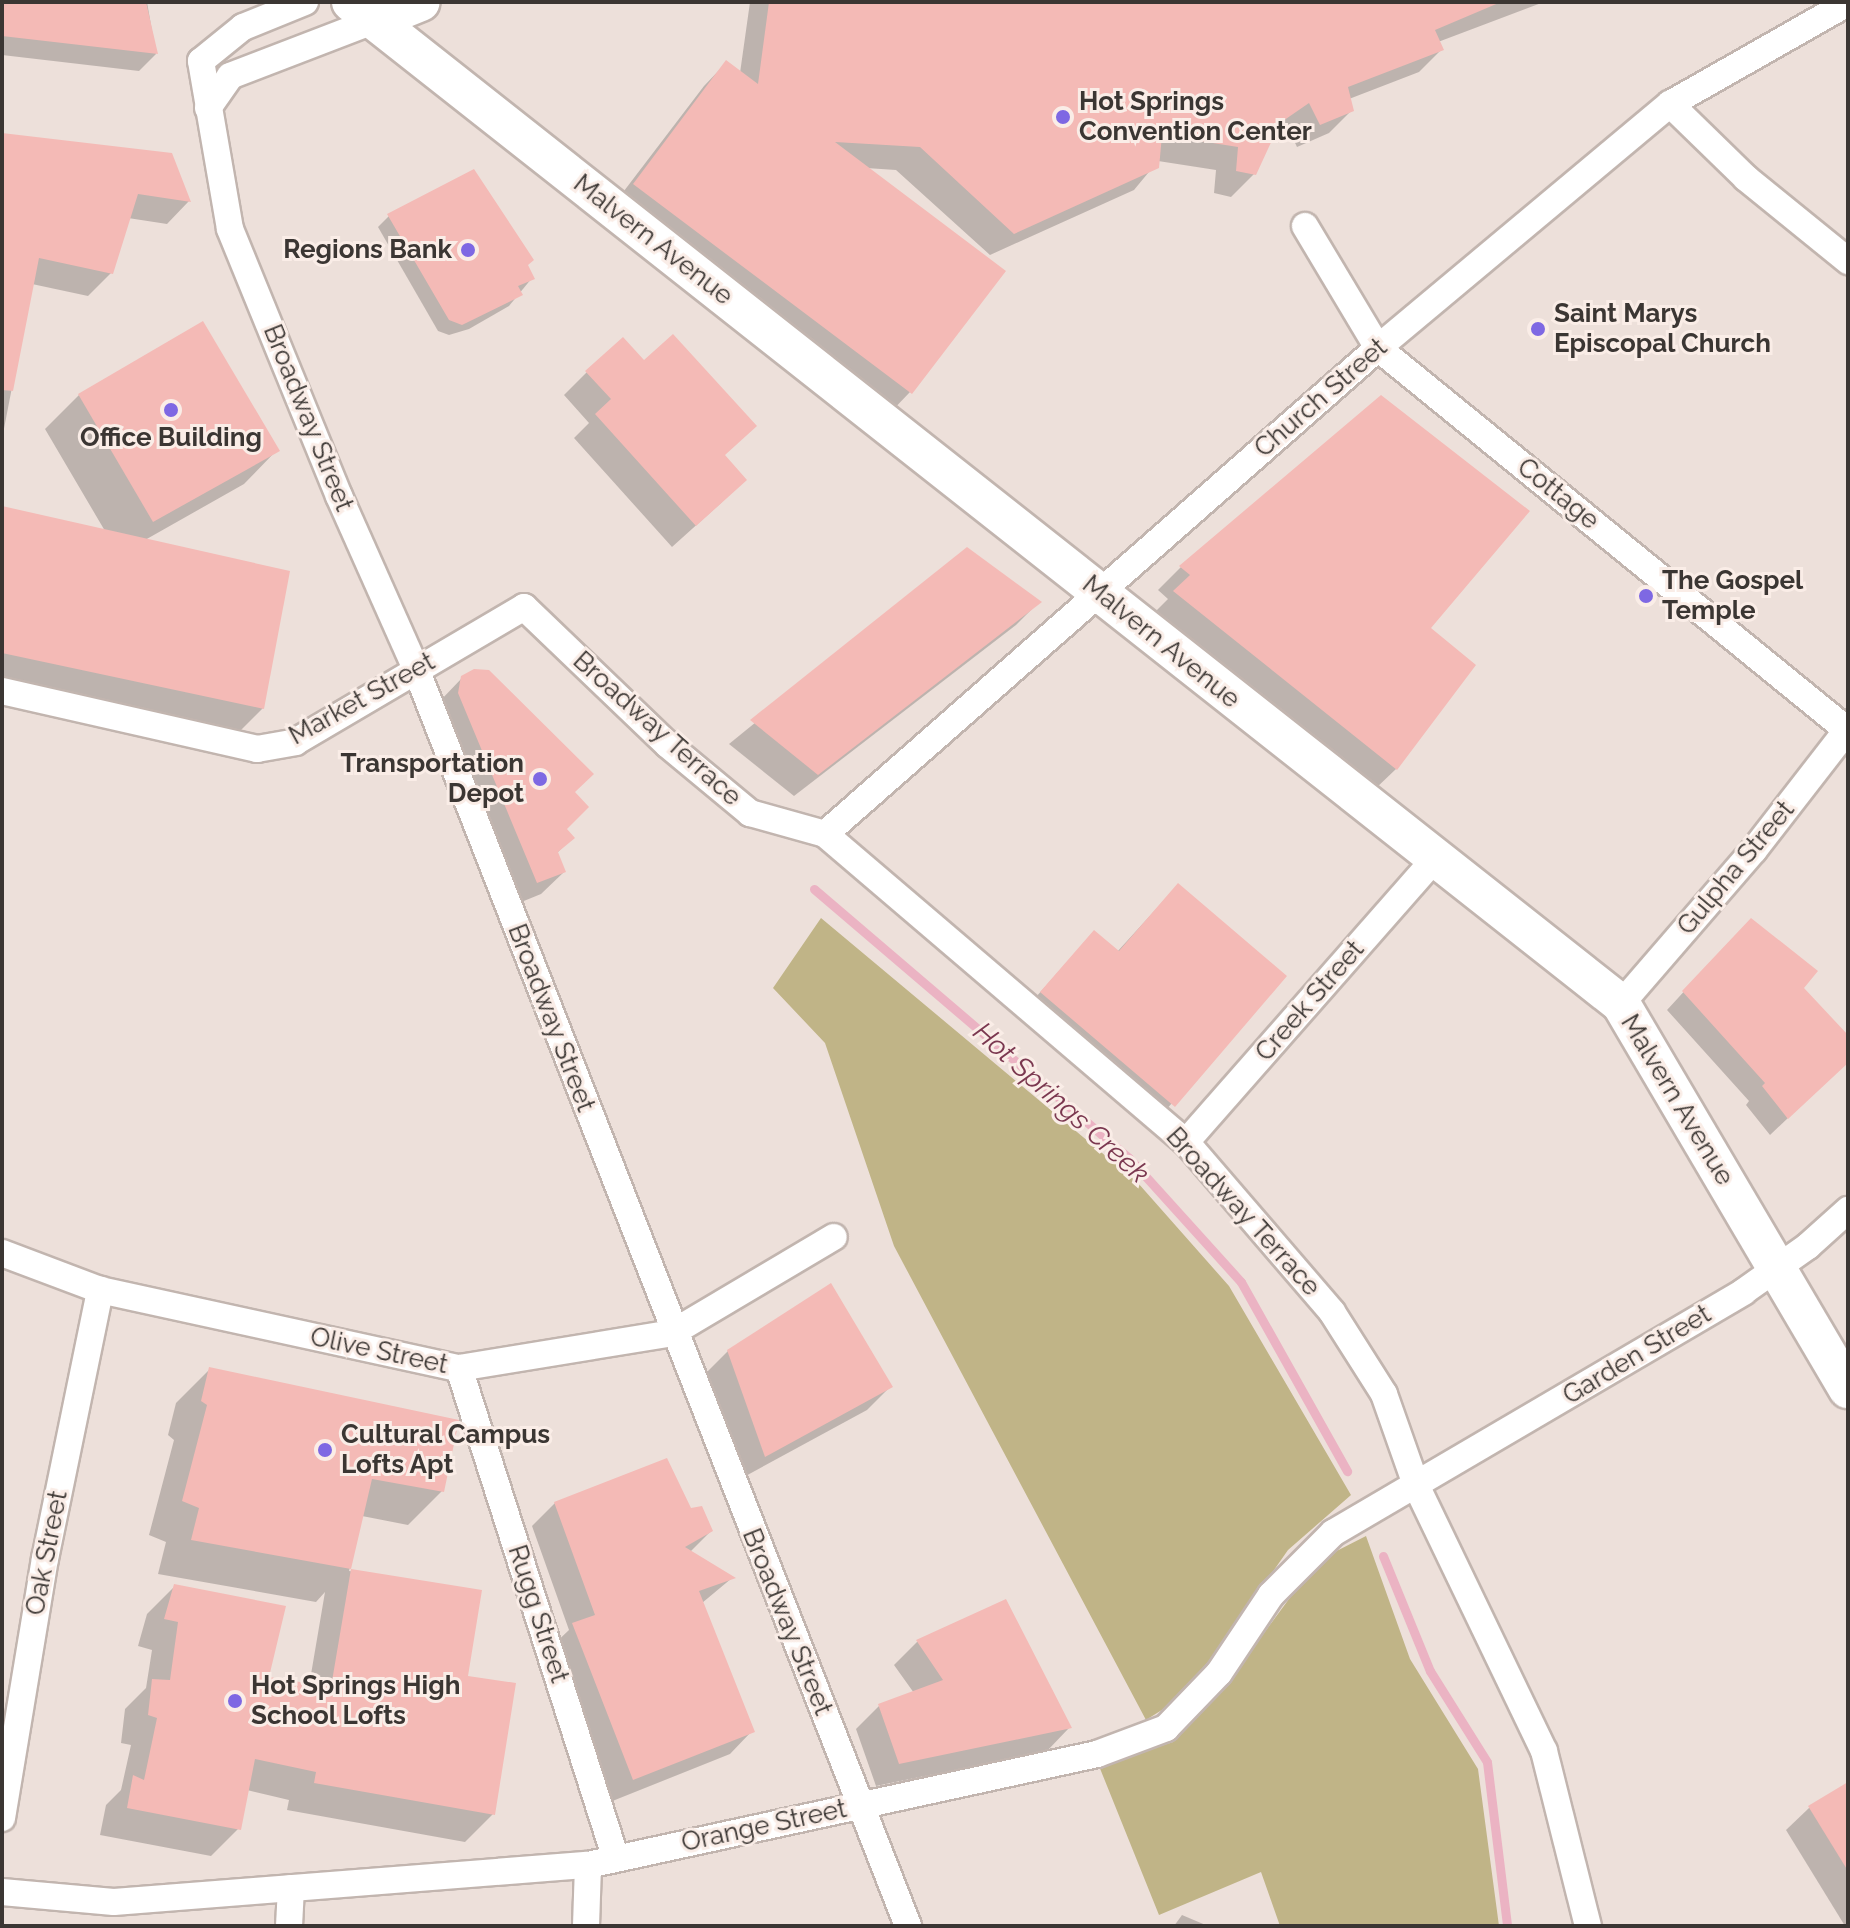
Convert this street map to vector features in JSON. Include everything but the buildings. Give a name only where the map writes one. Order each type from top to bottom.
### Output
[{"type":"main road","points":[[364,11],[421,2]]},
{"type":"main road","name":"Malvern Avenue","points":[[364,11],[1434,860],[1621,1004],[1848,1389]]},
{"type":"street","name":"Broadway Street","points":[[305,2],[243,27],[201,61],[230,229],[339,496],[416,669],[672,1333],[908,1926]]},
{"type":"street","name":"Church Street","points":[[825,834],[1378,348],[1670,104],[1848,3]]},
{"type":"street","points":[[208,108],[230,76],[364,11]]},
{"type":"street","points":[[1670,104],[1746,178],[1848,261]]},
{"type":"street","name":"Cottage","points":[[1305,226],[1378,348],[1848,730]]},
{"type":"street","name":"Market Street","points":[[2,691],[257,749],[295,742],[524,607]]},
{"type":"street","name":"Broadway Terrace","points":[[524,607],[668,745],[750,813],[825,834],[1186,1142],[1332,1312],[1384,1394],[1416,1485],[1544,1751],[1588,1926]]},
{"type":"street","name":"Gulpha Street","points":[[1621,1004],[1754,850],[1848,730]]},
{"type":"street","name":"Creek Street","points":[[1186,1142],[1434,860]]},
{"type":"street","name":"Garden Street","points":[[1416,1485],[1778,1269],[1848,1210]]},
{"type":"street","name":"Olive Street","points":[[2,1253],[100,1290],[459,1368],[672,1333],[834,1237]]},
{"type":"street","name":"Oak Street","points":[[2,1818],[45,1559],[100,1290]]},
{"type":"street","name":"Rugg Street","points":[[459,1368],[616,1859]]},
{"type":"street","name":"Orange Street","points":[[2,1892],[114,1902],[588,1865],[1097,1754],[1166,1728],[1219,1673],[1271,1595],[1312,1549],[1353,1519],[1416,1485]]},
{"type":"street","points":[[586,1926],[588,1865]]},
{"type":"street","points":[[289,1926],[291,1888]]},
{"type":"shaded area","points":[[821,918],[1138,1183],[1229,1286],[1351,1495],[1288,1550],[1214,1656],[1165,1708],[1146,1720],[894,1246],[825,1043],[773,988]]},
{"type":"shaded area","points":[[1366,1536],[1410,1659],[1478,1769],[1499,1926],[1280,1926],[1261,1872],[1159,1915],[1099,1766],[1173,1742],[1230,1679],[1317,1561]]},
{"type":"waterway","name":"Hot Springs Creek","points":[[814,889],[1129,1158],[1241,1282],[1347,1471]]},
{"type":"waterway","name":"Hot Springs Creek","points":[[1383,1556],[1430,1671],[1487,1762],[1507,1926]]},
{"type":"place","name":"Hot Springs Convention Center","points":[[1063,117]]},
{"type":"place","name":"Regions Bank","points":[[468,250]]},
{"type":"place","name":"Saint Marys Episcopal Church","points":[[1538,329]]},
{"type":"place","name":"Office Building","points":[[171,410]]},
{"type":"place","name":"The Gospel Temple","points":[[1646,596]]},
{"type":"place","name":"Transportation Depot","points":[[540,779]]},
{"type":"place","name":"Cultural Campus Lofts Apt","points":[[325,1450]]},
{"type":"place","name":"Hot Springs High School Lofts","points":[[235,1701]]}]
